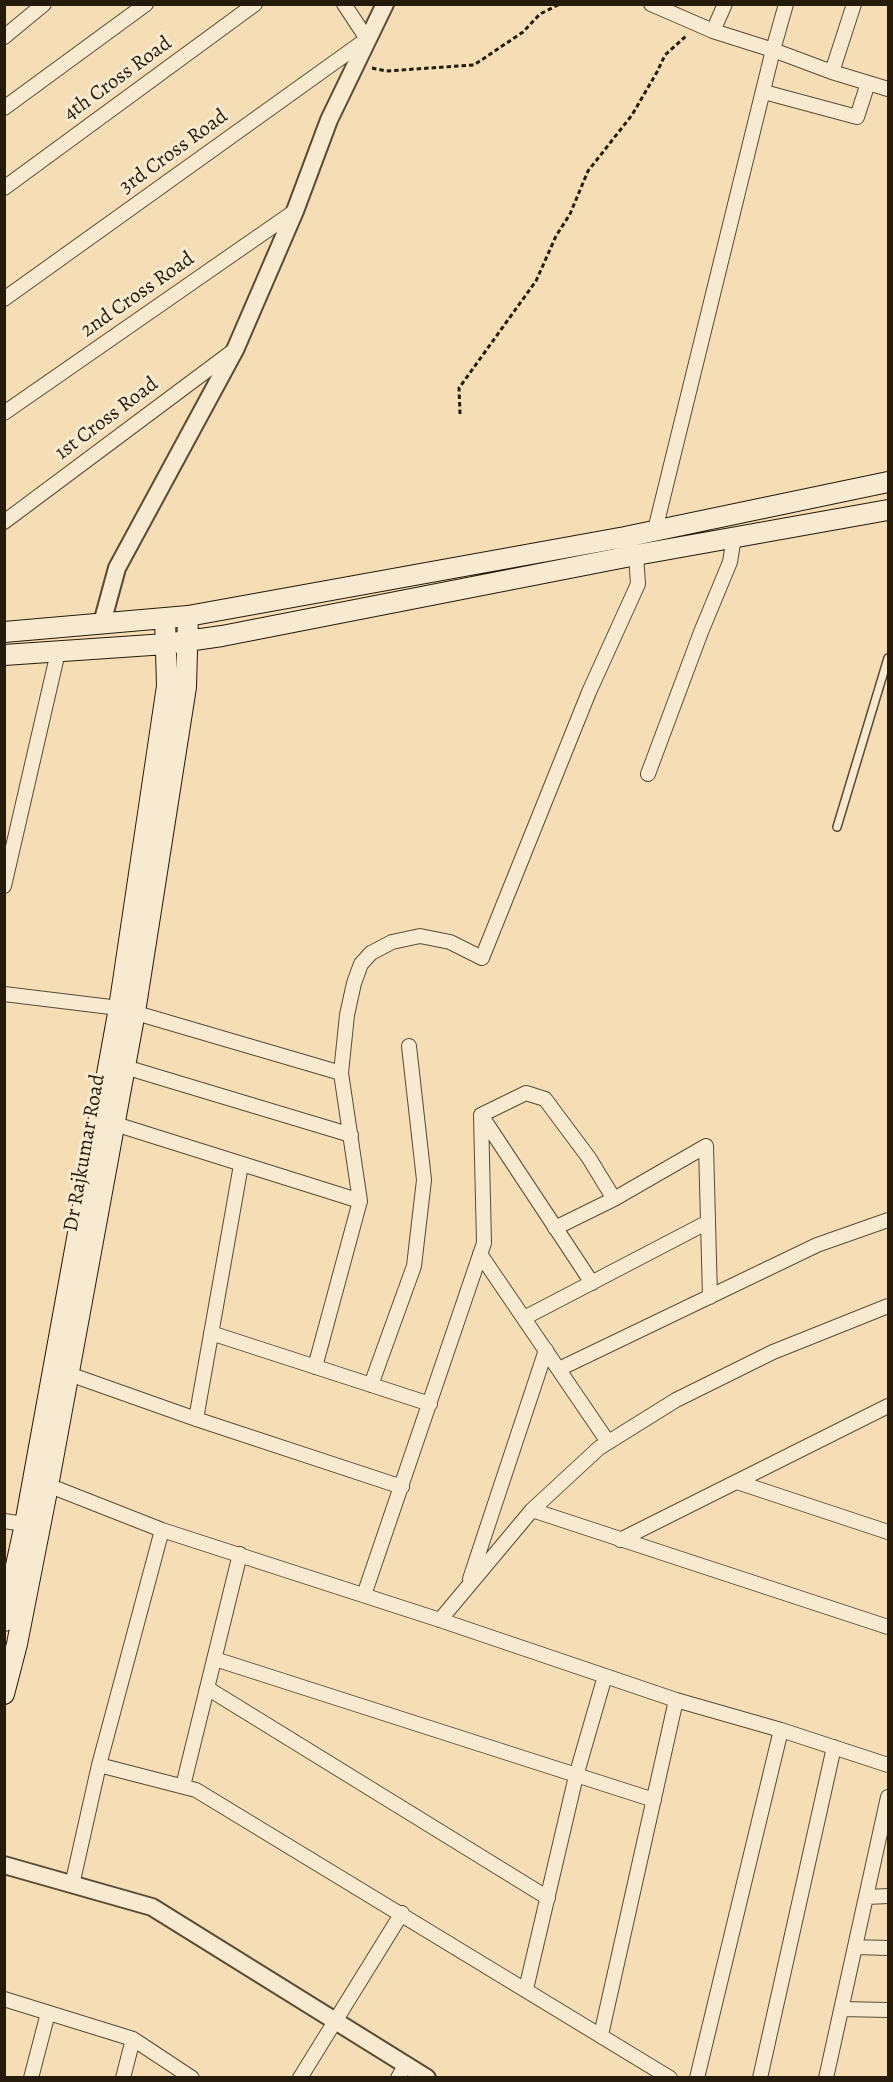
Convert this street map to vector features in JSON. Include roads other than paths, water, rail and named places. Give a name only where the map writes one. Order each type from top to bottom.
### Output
[{"type":"main road","points":[[4,632],[188,616],[655,530],[888,482]]},
{"type":"main road","points":[[4,656],[188,641],[636,555],[888,510]]},
{"type":"main road","name":"Dr Rajkumar Road","points":[[4,1694],[18,1644],[40,1483],[186,687],[188,616]]},
{"type":"main road","name":"Dr Rajkumar Road","points":[[4,1621],[25,1524],[40,1483],[69,1374],[125,1067],[127,1010],[166,686],[165,618]]},
{"type":"street","points":[[4,37],[44,4]]},
{"type":"street","points":[[4,108],[146,4]]},
{"type":"street","name":"4th Cross Road","points":[[4,188],[255,4]]},
{"type":"street","points":[[344,4],[367,39]]},
{"type":"street","points":[[102,623],[117,568],[235,350],[295,211],[329,120],[385,4]]},
{"type":"street","points":[[651,4],[713,31],[832,72],[888,88]]},
{"type":"street","points":[[713,31],[725,4]]},
{"type":"street","points":[[655,530],[786,4]]},
{"type":"street","points":[[832,72],[854,4]]},
{"type":"street","name":"3rd Cross Road","points":[[4,299],[367,39]]},
{"type":"street","points":[[764,92],[858,117],[868,83]]},
{"type":"street","name":"2nd Cross Road","points":[[4,414],[295,211]]},
{"type":"street","name":"1st Cross Road","points":[[4,522],[235,350]]},
{"type":"street","points":[[648,774],[730,562],[734,537]]},
{"type":"street","points":[[315,1366],[360,1201],[341,1073],[347,1015],[361,964],[371,953],[392,942],[420,936],[450,942],[482,958],[589,692],[638,584],[636,555]]},
{"type":"street","points":[[4,886],[58,652]]},
{"type":"street","points":[[4,821],[19,820]]},
{"type":"street","points":[[4,994],[127,1010],[341,1073]]},
{"type":"street","points":[[371,1384],[414,1266],[424,1180],[409,1046]]},
{"type":"street","points":[[125,1067],[351,1135]]},
{"type":"street","points":[[481,1115],[526,1094],[545,1099],[589,1158],[614,1199]]},
{"type":"street","points":[[481,1115],[592,1282]]},
{"type":"street","points":[[364,1595],[484,1243],[481,1115]]},
{"type":"street","points":[[115,1124],[360,1201]]},
{"type":"street","points":[[555,1228],[614,1199],[706,1146],[710,1297]]},
{"type":"street","points":[[196,1419],[241,1165]]},
{"type":"street","points":[[559,1369],[817,1245],[888,1220]]},
{"type":"street","points":[[524,1318],[708,1222]]},
{"type":"street","points":[[480,1254],[608,1442]]},
{"type":"street","points":[[440,1620],[532,1510],[599,1448],[676,1400],[773,1352],[888,1306]]},
{"type":"street","points":[[211,1333],[430,1404]]},
{"type":"street","points":[[468,1587],[546,1350]]},
{"type":"street","points":[[69,1374],[196,1419],[402,1487]]},
{"type":"street","points":[[620,1540],[888,1406]]},
{"type":"street","points":[[737,1482],[888,1532]]},
{"type":"street","points":[[40,1483],[162,1530],[440,1620],[676,1700],[781,1730],[888,1765]]},
{"type":"street","points":[[532,1510],[888,1627]]},
{"type":"street","points":[[4,1521],[25,1524]]},
{"type":"street","points":[[72,1885],[99,1766],[162,1530]]},
{"type":"street","points":[[183,1786],[240,1554]]},
{"type":"street","points":[[215,1659],[654,1800]]},
{"type":"street","points":[[526,1989],[576,1776],[605,1676]]},
{"type":"street","points":[[207,1688],[548,1898]]},
{"type":"street","points":[[601,2035],[676,1700]]},
{"type":"street","points":[[697,2078],[781,1730]]},
{"type":"street","points":[[760,2078],[834,1748]]},
{"type":"street","points":[[99,1766],[196,1790],[402,1913],[670,2078]]},
{"type":"street","points":[[826,2078],[855,1947],[884,1834],[888,1797]]},
{"type":"street","points":[[4,1865],[152,1906],[336,2021],[402,2071],[427,2078]]},
{"type":"street","points":[[867,1897],[888,1896]]},
{"type":"street","points":[[300,2078],[402,1913]]},
{"type":"street","points":[[855,1947],[888,1948]]},
{"type":"street","points":[[4,1999],[133,2039],[192,2078]]},
{"type":"street","points":[[842,2009],[888,2010]]},
{"type":"street","points":[[31,2078],[48,2013]]},
{"type":"street","points":[[123,2078],[133,2039]]},
{"type":"lane","points":[[837,827],[888,658]]}]
